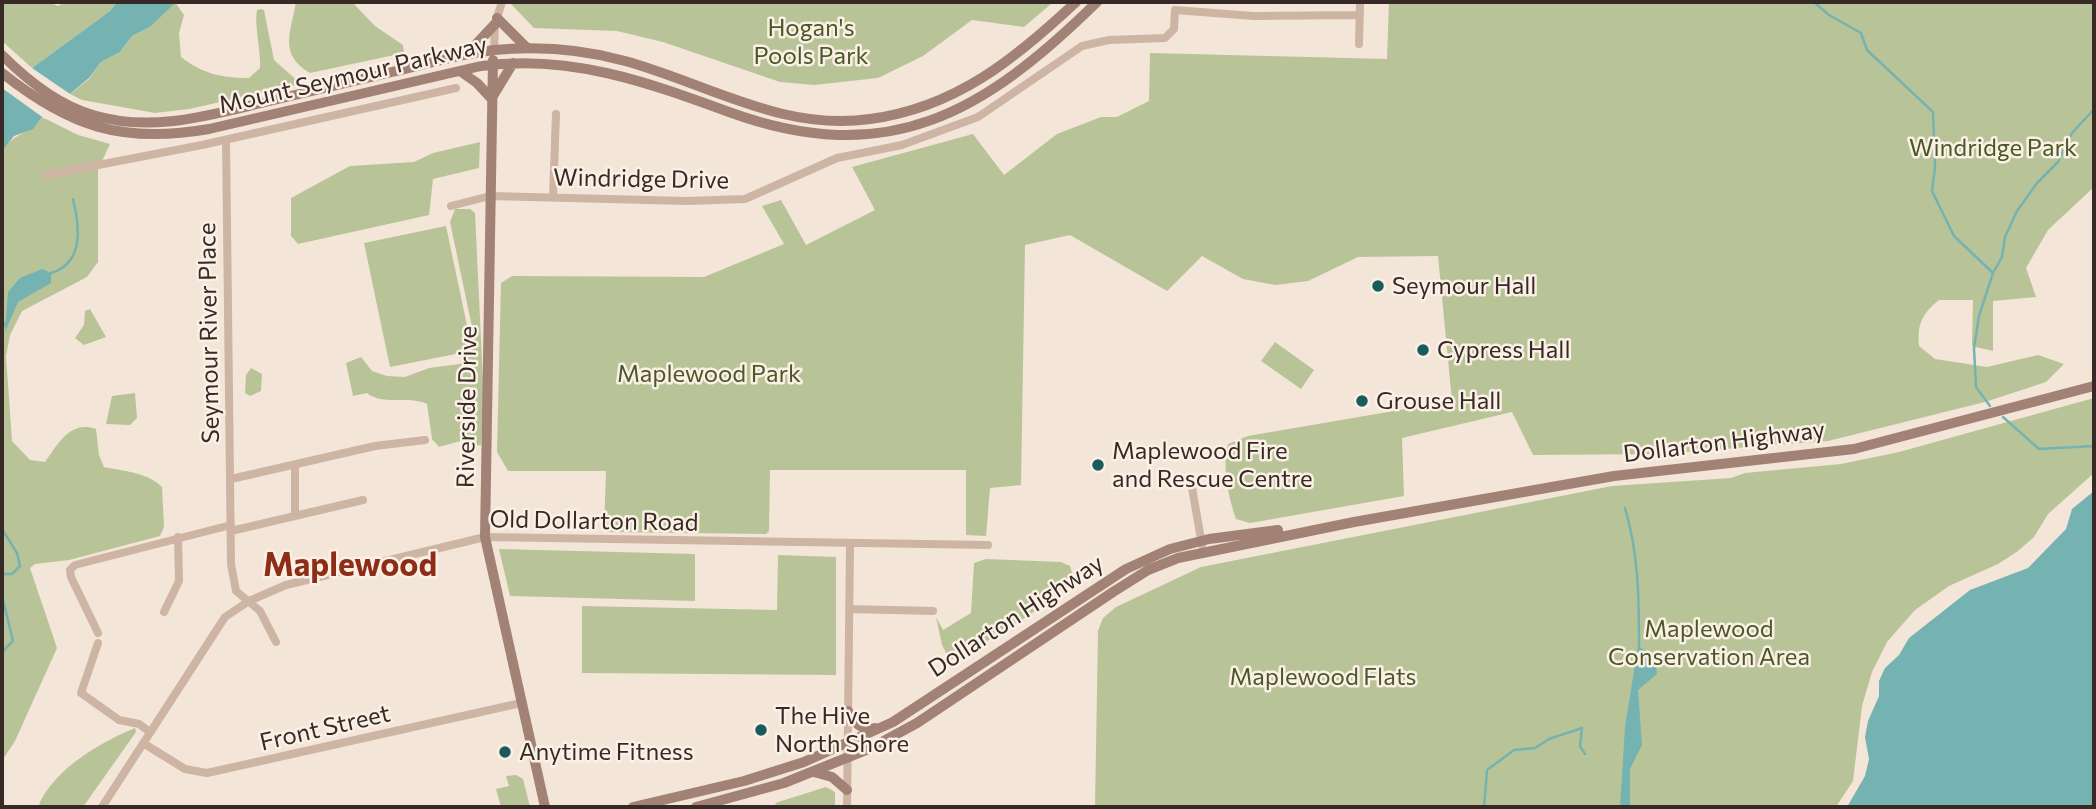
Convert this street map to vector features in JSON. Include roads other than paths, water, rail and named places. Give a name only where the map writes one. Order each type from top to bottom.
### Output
[{"type":"main road","name":"Mount Seymour Parkway","points":[[4,57],[35,84],[74,108],[127,122],[185,120],[467,54],[527,48],[570,50],[626,61],[779,113],[837,121],[867,120],[921,109],[954,95],[1029,46],[1076,2]]},
{"type":"main road","name":"Mount Seymour Parkway","points":[[2,73],[64,116],[107,131],[172,135],[460,71],[513,63],[570,65],[605,71],[764,124],[815,135],[862,136],[924,123],[989,93],[1032,62],[1097,2]]},
{"type":"main road","points":[[467,54],[496,21],[527,48]]},
{"type":"main road","name":"Riverside Drive","points":[[494,50],[491,98],[485,537],[545,807]]},
{"type":"main road","points":[[460,71],[477,83],[491,98],[513,63]]},
{"type":"main road","name":"Dollarton Highway","points":[[633,807],[744,781],[804,762],[885,726],[1115,575],[1170,549],[1354,522],[1614,476],[1854,449],[2094,386]]},
{"type":"main road","name":"Dollarton Highway","points":[[696,807],[740,797],[814,772],[918,723],[1148,570],[1202,546]]},
{"type":"main road","points":[[848,711],[854,722],[867,730],[885,726]]},
{"type":"main road","points":[[814,772],[832,777],[847,790]]},
{"type":"street","name":"Riverside Drive","points":[[494,50],[496,21],[502,2]]},
{"type":"street","points":[[1359,44],[1360,2]]},
{"type":"street","name":"Windridge Drive","points":[[452,206],[490,195],[713,202],[745,199],[836,158],[902,145],[978,117],[1082,46],[1109,40],[1165,38],[1174,29],[1175,6],[1253,16],[1360,15]]},
{"type":"street","points":[[46,175],[226,140],[456,88]]},
{"type":"street","points":[[553,198],[556,114]]},
{"type":"street","name":"Seymour River Place","points":[[226,140],[233,582],[236,591],[260,611],[275,642]]},
{"type":"street","points":[[231,479],[376,446],[425,440]]},
{"type":"street","points":[[295,465],[295,516]]},
{"type":"street","points":[[1191,482],[1202,546]]},
{"type":"street","points":[[98,633],[71,577],[70,570],[75,565],[178,537],[295,516],[363,500]]},
{"type":"street","points":[[164,612],[179,581],[178,537]]},
{"type":"street","name":"Old Dollarton Road","points":[[102,807],[212,634],[231,610],[295,583],[485,537],[850,545],[988,545]]},
{"type":"street","points":[[847,807],[850,545]]},
{"type":"street","points":[[849,609],[933,611]]},
{"type":"street","points":[[99,643],[81,693],[119,720],[139,724],[150,732]]},
{"type":"street","name":"Front Street","points":[[143,743],[185,769],[207,773],[521,703]]},
{"type":"water","points":[[117,2],[176,2],[150,27],[132,36],[120,52],[101,62],[89,78],[42,117],[33,129],[14,136],[2,151],[2,90],[110,11]]},
{"type":"water","points":[[42,269],[51,273],[51,283],[18,302],[5,332],[8,292],[20,278]]},
{"type":"water","points":[[2094,491],[2094,807],[1847,807],[1865,776],[1869,759],[1865,737],[1868,721],[1879,696],[1879,681],[1885,668],[1899,655],[1909,638],[1970,590],[2028,568],[2066,529],[2072,509]]},
{"type":"water","points":[[1638,646],[1655,657],[1657,674],[1638,690],[1642,745],[1630,769],[1630,807],[1620,807],[1625,727]]},
{"type":"waterway","points":[[1814,2],[1829,15],[1861,33],[1867,50],[1933,112],[1935,167],[1932,191],[1954,236],[1993,273]]},
{"type":"waterway","points":[[1990,406],[1976,387],[1974,348],[1979,316],[1993,273],[2002,257],[2005,237],[2017,211],[2037,183],[2058,162],[2072,133],[2094,109]]},
{"type":"waterway","points":[[51,273],[69,261],[77,243],[73,199]]},
{"type":"waterway","points":[[2,329],[6,322]]},
{"type":"waterway","points":[[2003,417],[2039,449],[2094,446]]},
{"type":"waterway","points":[[1625,508],[1636,560],[1639,650]]},
{"type":"waterway","points":[[2,529],[17,553],[20,566],[12,574],[2,574]]},
{"type":"waterway","points":[[2,596],[13,641],[2,652]]},
{"type":"waterway","points":[[1484,807],[1487,770],[1514,750],[1535,748],[1549,739],[1582,728],[1580,746],[1585,754]]},
{"type":"place","name":"Seymour Hall","points":[[1378,286]]},
{"type":"place","name":"Cypress Hall","points":[[1423,350]]},
{"type":"place","name":"Grouse Hall","points":[[1362,401]]},
{"type":"place","name":"Maplewood Fire and Rescue Centre","points":[[1098,465]]},
{"type":"place","name":"The Hive North Shore","points":[[761,730]]},
{"type":"place","name":"Anytime Fitness","points":[[505,752]]},
{"type":"district","name":"Maplewood","points":[[350,565]]},
{"type":"park label","name":"Hogan's Pools Park","points":[[811,42]]},
{"type":"park label","name":"Windridge Park","points":[[1993,148]]},
{"type":"park label","name":"Maplewood Park","points":[[709,374]]},
{"type":"park label","name":"Maplewood Conservation Area","points":[[1709,643]]},
{"type":"park label","name":"Maplewood Flats","points":[[1323,677]]}]
